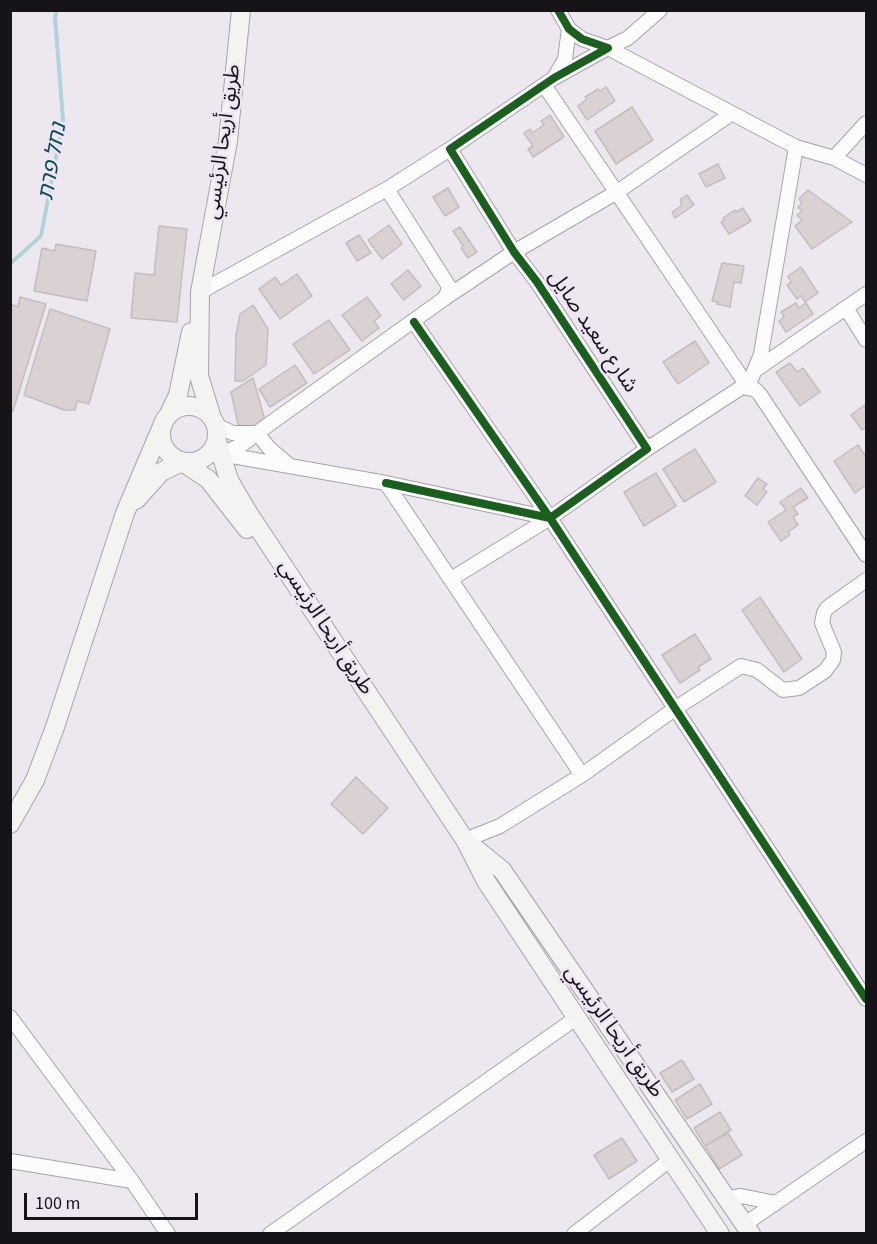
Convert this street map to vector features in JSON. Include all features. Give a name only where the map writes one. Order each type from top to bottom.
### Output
[{"type":"main road","name":"طريق أريحا الرئيسي","points":[[241,10],[228,141],[200,292],[199,376],[229,480],[465,840],[486,881],[720,1233]]},
{"type":"main road","points":[[10,824],[35,780],[55,727],[125,513],[178,395],[200,292]]},
{"type":"main road","points":[[125,513],[161,472],[182,462],[200,461],[208,456],[216,434],[203,409],[184,406],[175,410],[165,420],[161,434],[162,443],[171,457],[182,462],[208,479],[314,612]]},
{"type":"main road","name":"طريق أريحا الرئيسي","points":[[465,840],[502,870],[748,1229]]},
{"type":"street","points":[[558,10],[569,29],[582,39],[608,48],[796,147],[834,158],[867,175]]},
{"type":"street","points":[[200,292],[387,189],[549,82],[628,38],[660,10]]},
{"type":"street","points":[[549,82],[565,59],[569,29]]},
{"type":"street","points":[[549,82],[618,192],[748,387],[759,393],[867,555]]},
{"type":"street","points":[[216,434],[243,444],[445,298],[514,252],[618,192],[731,114]]},
{"type":"street","points":[[834,158],[867,123]]},
{"type":"street","points":[[748,387],[761,354],[796,147]]},
{"type":"street","name":"شارع سعيد صايل","points":[[450,149],[514,252],[647,449]]},
{"type":"street","points":[[387,189],[448,285],[445,298]]},
{"type":"street","points":[[754,371],[867,294]]},
{"type":"street","points":[[846,308],[867,339]]},
{"type":"street","points":[[414,322],[550,518],[867,999]]},
{"type":"street","points":[[451,579],[550,518],[647,449],[742,387],[748,387]]},
{"type":"street","points":[[216,434],[257,433]]},
{"type":"street","points":[[257,433],[269,448],[291,466]]},
{"type":"street","points":[[216,434],[291,466],[386,483],[550,518]]},
{"type":"street","points":[[386,483],[582,775]]},
{"type":"street","points":[[465,840],[500,826],[582,775],[676,708],[741,666],[757,670],[783,690],[799,688],[825,671],[833,660],[834,652],[823,627],[824,613],[835,601],[867,580]]},
{"type":"street","points":[[10,1017],[168,1233]]},
{"type":"street","points":[[270,1233],[576,1018]]},
{"type":"street","points":[[748,1229],[776,1203],[867,1141]]},
{"type":"street","points":[[574,1233],[670,1160]]},
{"type":"street","points":[[10,1161],[132,1181]]},
{"type":"street","points":[[728,1198],[741,1196],[776,1203]]},
{"type":"building","points":[[606,87],[615,101],[587,120],[578,106],[587,99],[585,97]]},
{"type":"building","points":[[632,107],[653,140],[616,164],[595,131]]},
{"type":"building","points":[[550,115],[564,137],[533,157],[528,149],[533,146],[524,133],[530,129],[532,133],[544,125],[541,121]]},
{"type":"building","points":[[718,164],[725,178],[706,187],[699,174]]},
{"type":"building","points":[[448,188],[459,207],[445,216],[433,197]]},
{"type":"building","points":[[808,190],[852,222],[812,249],[795,226],[802,220],[797,215],[802,211],[798,207],[802,203],[799,199]]},
{"type":"building","points":[[687,195],[694,205],[675,218],[672,212],[681,206],[681,199]]},
{"type":"building","points":[[743,208],[751,221],[729,234],[721,222],[723,218]]},
{"type":"building","points":[[389,225],[402,244],[382,259],[368,240]]},
{"type":"building","points":[[159,226],[187,229],[177,322],[131,318],[135,273],[154,275]]},
{"type":"building","points":[[460,227],[477,252],[468,258],[453,231]]},
{"type":"building","points":[[359,235],[371,253],[357,261],[346,243]]},
{"type":"building","points":[[56,244],[96,251],[87,301],[34,291],[42,248],[55,251]]},
{"type":"building","points":[[722,263],[744,266],[741,283],[734,282],[730,307],[712,301]]},
{"type":"building","points":[[801,267],[818,293],[805,302],[801,296],[797,299],[787,285],[791,282],[788,276]]},
{"type":"building","points":[[408,270],[421,286],[404,300],[391,284]]},
{"type":"building","points":[[297,274],[312,296],[280,319],[259,289],[275,277],[281,285]]},
{"type":"building","points":[[20,297],[46,304],[13,411],[10,410],[10,304],[18,307]]},
{"type":"building","points":[[367,297],[381,316],[374,321],[379,328],[362,341],[342,315]]},
{"type":"building","points":[[796,303],[799,308],[806,303],[813,314],[786,332],[779,321],[784,317],[781,312]]},
{"type":"building","points":[[253,305],[268,329],[266,365],[243,381],[235,381],[236,335],[240,314]]},
{"type":"building","points":[[50,309],[110,329],[89,404],[77,401],[75,410],[64,410],[24,395]]},
{"type":"building","points":[[329,320],[350,350],[314,374],[293,344]]},
{"type":"building","points":[[695,341],[709,363],[678,384],[663,362]]},
{"type":"building","points":[[790,363],[797,372],[803,368],[820,392],[800,406],[776,372]]},
{"type":"building","points":[[295,365],[307,383],[270,407],[259,389]]},
{"type":"building","points":[[253,378],[265,420],[245,431],[238,424],[231,392]]},
{"type":"building","points":[[866,404],[866,427],[862,430],[851,415]]},
{"type":"building","points":[[858,445],[866,457],[866,485],[855,493],[834,461]]},
{"type":"building","points":[[695,449],[716,482],[684,502],[663,469]]},
{"type":"building","points":[[656,473],[676,506],[644,526],[624,492]]},
{"type":"building","points":[[758,478],[767,484],[763,489],[767,492],[757,505],[745,496]]},
{"type":"building","points":[[801,488],[808,498],[793,507],[798,514],[793,517],[798,525],[781,541],[768,522],[786,510],[780,502]]},
{"type":"building","points":[[760,597],[802,659],[784,672],[742,610]]},
{"type":"building","points":[[695,634],[711,659],[698,667],[700,670],[680,683],[662,655]]},
{"type":"building","points":[[356,777],[388,808],[363,834],[331,804]]},
{"type":"building","points":[[682,1060],[694,1079],[672,1092],[660,1073]]},
{"type":"building","points":[[700,1084],[712,1104],[687,1119],[675,1100]]},
{"type":"building","points":[[720,1112],[731,1130],[705,1146],[694,1128]]},
{"type":"building","points":[[728,1133],[742,1155],[719,1169],[705,1146]]},
{"type":"building","points":[[622,1138],[637,1161],[609,1179],[594,1155]]},
{"type":"waterway","name":"נחל פרת","points":[[10,264],[41,236],[63,120],[55,17],[57,10]]},
{"type":"cycle path","points":[[414,322],[550,518],[647,449],[537,282],[514,252],[450,149],[554,78],[608,48],[582,39],[569,29],[558,10]]},
{"type":"cycle path","points":[[386,483],[550,518],[866,999]]}]
